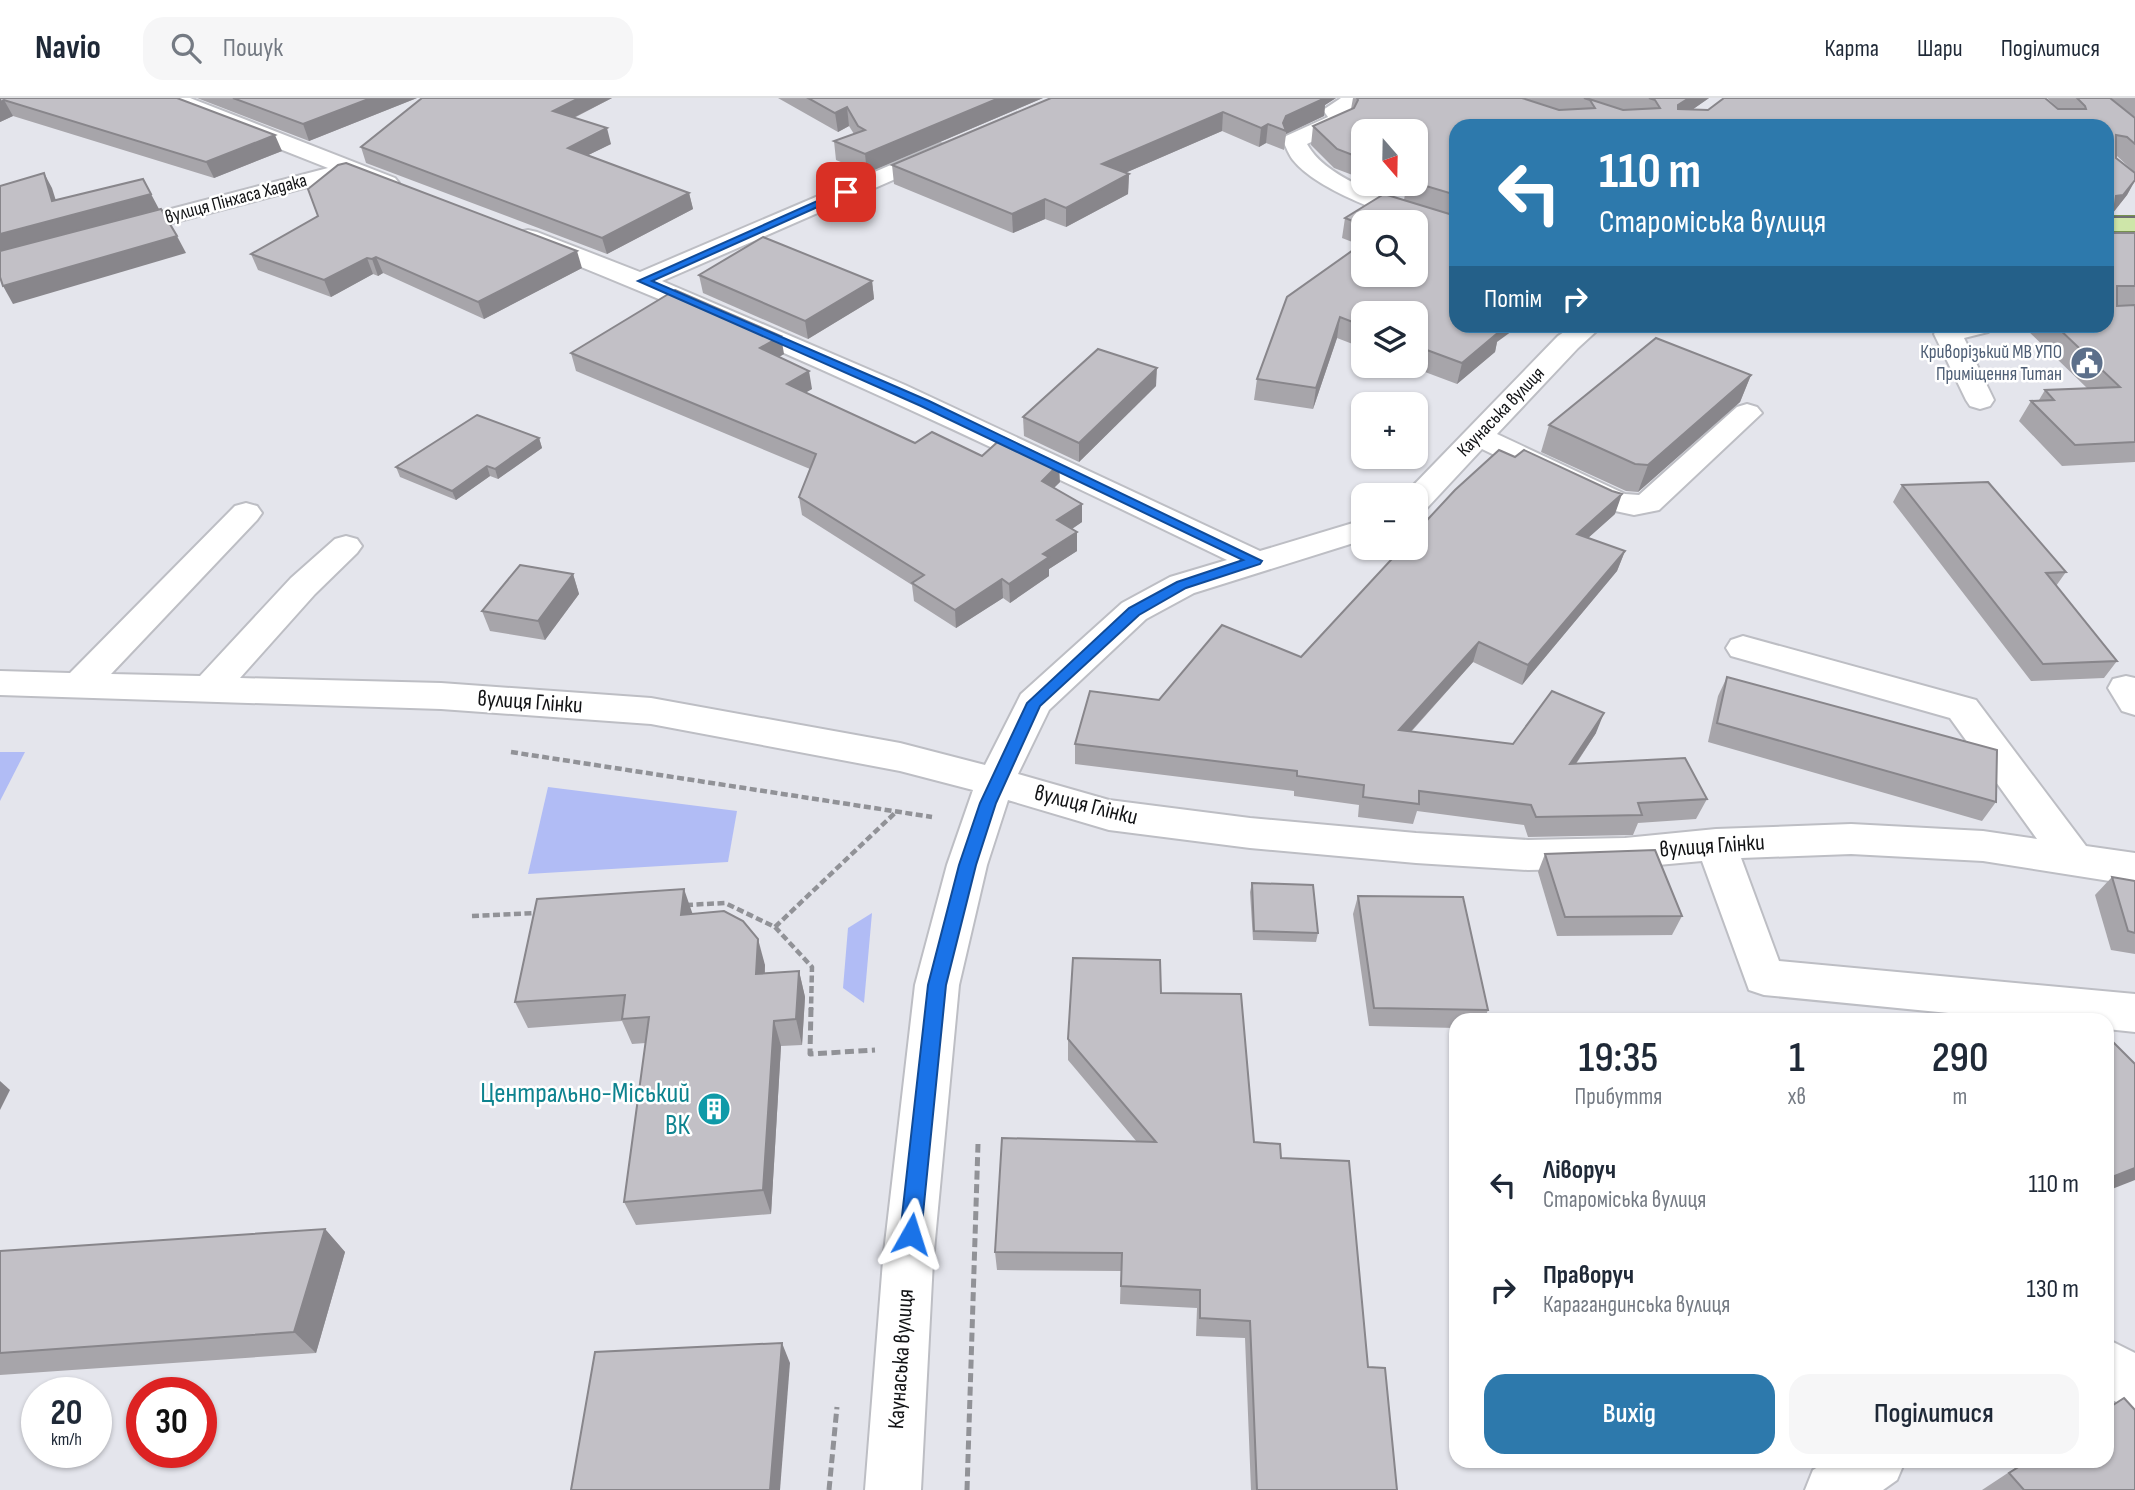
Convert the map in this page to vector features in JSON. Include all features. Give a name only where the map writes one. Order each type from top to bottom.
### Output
[{"type":"main road","points":[[2114,209],[2128,221]]},
{"type":"street","points":[[171,98],[414,193]]},
{"type":"street","points":[[1357,98],[1334,110],[1342,119],[1294,141],[1303,158],[1335,183],[1449,224]]},
{"type":"street","points":[[643,281],[960,143]]},
{"type":"street","name":"вулиця Пінхаса Хадака","points":[[94,237],[350,169]]},
{"type":"street","points":[[503,227],[643,281],[925,403],[1255,561]]},
{"type":"street","name":"Каунаська вулиця","points":[[1428,488],[1568,342],[1580,333]]},
{"type":"street","points":[[1952,333],[1948,334],[1980,400]]},
{"type":"street","points":[[1478,436],[1617,502],[1634,505],[1648,503],[1747,413]]},
{"type":"street","points":[[80,684],[246,513]]},
{"type":"street","name":"Каунаська вулиця","points":[[893,1490],[908,1261],[937,985],[967,865],[996,782],[1034,703],[1134,611],[1182,585],[1351,533]]},
{"type":"street","points":[[208,690],[303,586],[346,546]]},
{"type":"street","points":[[1743,648],[1963,709],[2073,858]]},
{"type":"street","name":"вулиця Глінки","points":[[0,683],[441,696],[651,711],[900,757],[1109,815],[1250,833],[1416,848],[1528,855],[1625,853],[1716,844],[1851,839],[1983,846],[2135,869]]},
{"type":"street","points":[[1716,844],[1764,977],[2135,1013]]},
{"type":"street","points":[[2114,1370],[2135,1385]]},
{"type":"street","points":[[1833,1490],[1867,1468]]},
{"type":"path","points":[[511,752],[940,819]]},
{"type":"path","points":[[775,927],[896,811]]},
{"type":"path","points":[[685,905],[725,903],[775,927],[812,967],[810,1054],[875,1050]]},
{"type":"path","points":[[472,916],[538,913]]},
{"type":"path","points":[[967,1490],[978,1132]]},
{"type":"shaded area","points":[[0,752],[25,752],[0,801]]},
{"type":"shaded area","points":[[548,787],[737,811],[728,862],[528,874]]},
{"type":"shaded area","points":[[872,913],[864,1003],[843,988],[848,928]]},
{"type":"building","points":[[0,98],[177,98],[275,135],[206,162],[4,100],[0,102]]},
{"type":"building","points":[[233,98],[371,98],[303,124]]},
{"type":"building","points":[[422,98],[579,98],[553,111],[607,128],[568,148],[689,193],[602,238],[361,147]]},
{"type":"building","points":[[808,98],[999,98],[865,154],[834,141],[865,130],[858,126],[847,107],[835,113]]},
{"type":"building","points":[[1051,98],[1325,98],[1286,116],[1283,123],[1286,131],[1268,124],[1261,128],[1223,112],[1102,164],[1129,174],[1066,208],[1045,199],[1012,214],[892,165]]},
{"type":"building","points":[[1357,98],[1522,98],[1559,110],[1595,108],[1586,98],[1623,110],[1660,108],[1655,100],[1649,98],[1689,98],[1678,105],[1678,109],[1708,110],[1724,98],[2045,98],[2058,109],[2086,109],[2077,98],[2110,98],[2135,118],[2135,144],[2127,137],[2116,135],[2116,158],[2135,173],[2135,180],[2123,195],[2116,196],[2114,205],[2114,119],[1449,119],[1449,193],[1428,187],[1428,119],[1351,119],[1351,154],[1337,149],[1313,126],[1354,108]]},
{"type":"building","points":[[346,163],[577,251],[478,302],[376,257],[367,258],[324,280],[251,254],[318,216],[308,189],[338,165]]},
{"type":"building","points":[[44,173],[52,201],[143,179],[151,194],[0,234],[0,186]]},
{"type":"building","points":[[1381,196],[1391,196],[1449,214],[1449,333],[1498,333],[1462,363],[1428,350],[1428,301],[1351,301],[1351,321],[1340,317],[1316,388],[1257,379],[1287,297],[1351,252],[1351,287],[1428,287],[1428,210],[1358,210]]},
{"type":"building","points":[[161,209],[177,236],[3,286],[0,277],[0,251]]},
{"type":"building","points":[[2114,233],[2135,233],[2135,286],[2117,286],[2117,306],[2135,305],[2135,442],[2075,445],[2031,401],[2054,400],[2045,390],[2120,387],[2063,333],[2114,333]]},
{"type":"building","points":[[763,237],[872,281],[805,321],[699,275]]},
{"type":"building","points":[[675,290],[781,336],[760,348],[809,371],[787,384],[915,443],[932,432],[982,456],[1003,437],[1059,464],[1042,481],[1082,504],[1057,520],[1077,532],[1043,554],[1049,557],[1009,584],[1002,579],[955,610],[912,583],[924,575],[799,497],[816,454],[571,353]]},
{"type":"building","points":[[1656,338],[1751,375],[1648,465],[1635,464],[1549,425]]},
{"type":"building","points":[[1098,349],[1157,368],[1079,443],[1023,417]]},
{"type":"building","points":[[477,415],[539,438],[495,469],[487,466],[452,491],[396,467]]},
{"type":"building","points":[[1499,450],[1515,457],[1524,450],[1622,494],[1577,534],[1625,551],[1528,665],[1479,642],[1399,730],[1513,744],[1552,691],[1604,713],[1570,764],[1685,758],[1707,799],[1638,803],[1642,815],[1536,817],[1531,805],[1419,791],[1419,804],[1363,797],[1364,785],[1297,776],[1297,771],[1075,744],[1090,691],[1159,700],[1222,625],[1301,657],[1391,560],[1428,560],[1428,519]]},
{"type":"building","points":[[1988,482],[2066,572],[2046,573],[2117,661],[2043,664],[1902,485]]},
{"type":"building","points":[[520,565],[573,574],[538,621],[482,611]]},
{"type":"building","points":[[1727,677],[1997,750],[1996,802],[1717,723]]},
{"type":"building","points":[[1655,850],[1682,916],[1565,917],[1545,854]]},
{"type":"building","points":[[2112,877],[2135,881],[2135,933],[2128,931]]},
{"type":"building","points":[[1252,883],[1313,885],[1318,933],[1254,931]]},
{"type":"building","name":"Центрально-Міський ВК","points":[[684,889],[681,915],[724,911],[743,921],[758,939],[756,974],[799,971],[796,1019],[774,1021],[763,1190],[624,1202],[649,1017],[622,1019],[625,995],[515,1002],[537,899]]},
{"type":"building","points":[[1358,896],[1463,897],[1488,1010],[1374,1008]]},
{"type":"building","points":[[1073,958],[1160,960],[1161,993],[1241,994],[1254,1142],[1280,1144],[1281,1158],[1349,1161],[1368,1367],[1385,1368],[1397,1490],[1257,1490],[1250,1321],[1200,1318],[1200,1290],[1121,1286],[1122,1253],[995,1252],[1002,1138],[1156,1142],[1068,1039]]},
{"type":"building","points":[[2114,1043],[2135,1064],[2135,1168],[2114,1176]]},
{"type":"building","points":[[325,1229],[294,1332],[0,1353],[0,1251]]},
{"type":"building","points":[[782,1343],[770,1490],[571,1490],[595,1352]]},
{"type":"building","points":[[2124,1398],[2135,1410],[2135,1490],[2024,1490],[2009,1473],[2017,1468],[2114,1468],[2114,1404]]},
{"type":"tram line","points":[[2114,217],[2135,217]]},
{"type":"place","name":"Криворізький МВ УПО Приміщення Титан","points":[[2087,363]]},
{"type":"place","name":"Центрально-Міський ВК","points":[[714,1109]]},
{"type":"route","points":[[846,192],[643,281],[925,403],[1255,561],[1182,585],[1134,611],[1034,703],[988,803],[967,865],[937,985],[911,1234]]}]
